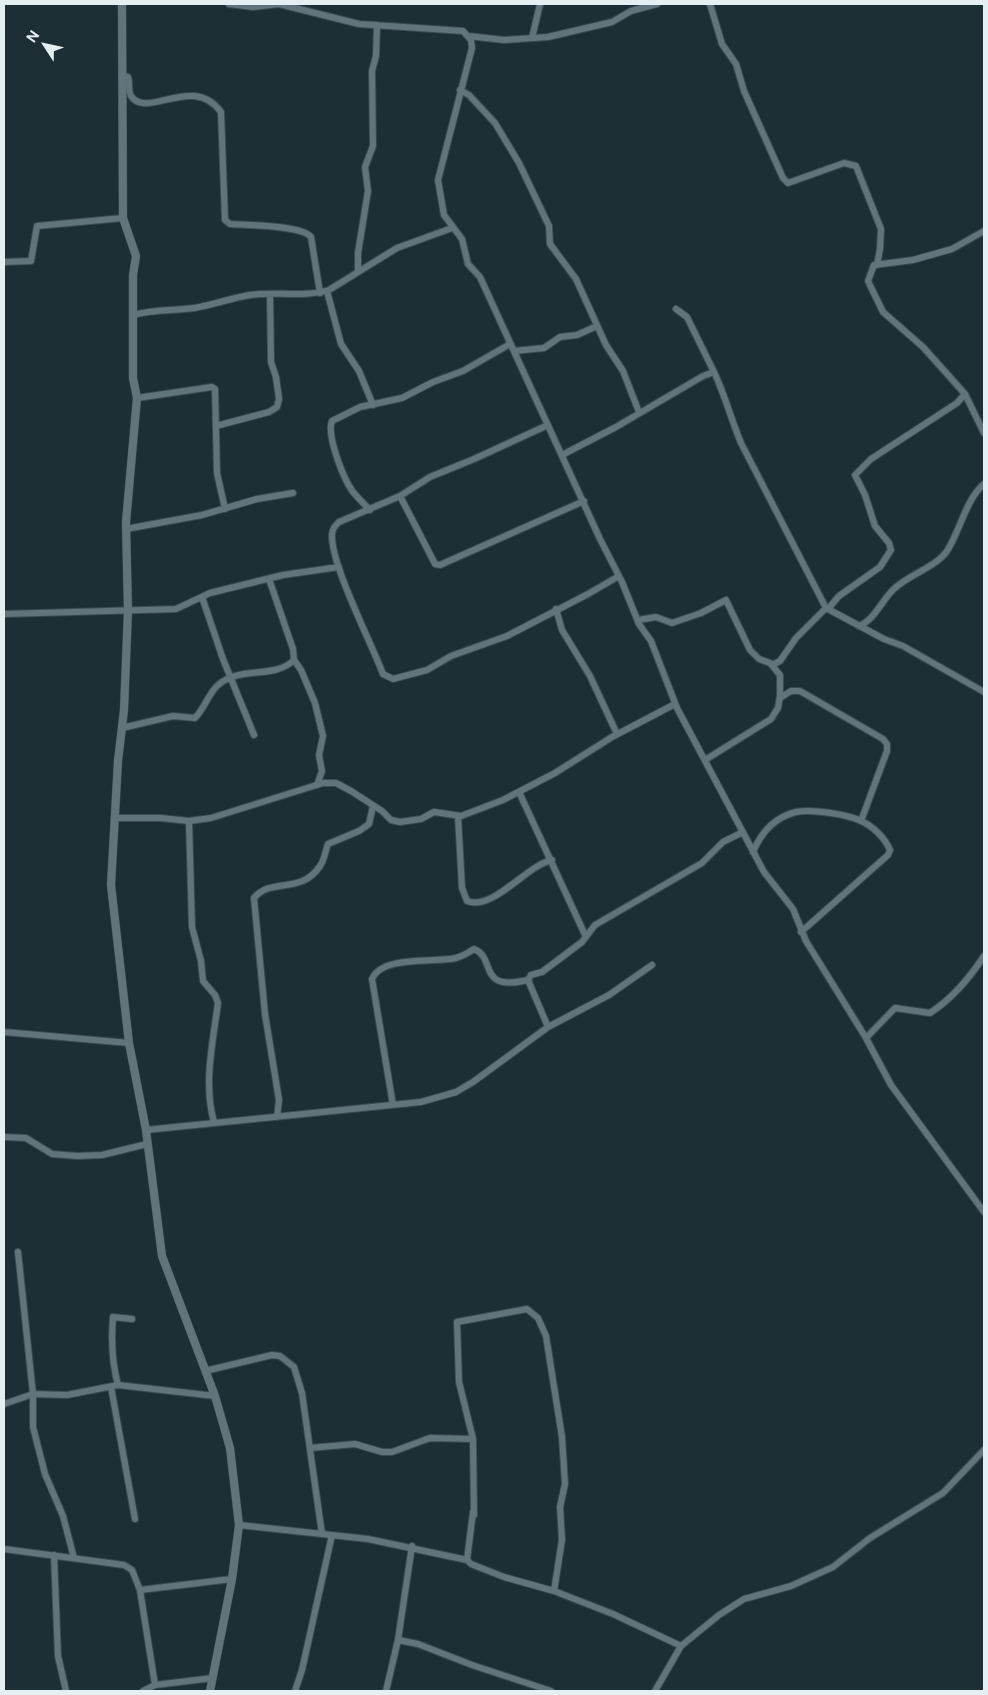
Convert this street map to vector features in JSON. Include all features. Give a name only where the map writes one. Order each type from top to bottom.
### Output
[{"type":"street","points":[[122,4],[123,218],[136,256],[133,275],[133,378],[137,398],[126,528],[128,611],[111,885],[129,1043],[146,1130],[162,1256],[215,1396],[230,1448],[239,1524],[232,1579],[210,1691]]},
{"type":"street","points":[[229,4],[253,7],[279,4],[360,24],[462,32],[468,36],[504,40],[574,33],[612,22],[631,11],[657,4]]},
{"type":"street","points":[[532,38],[540,4]]},
{"type":"street","points":[[710,4],[722,44],[736,64],[744,91],[783,178],[788,183],[844,163],[856,166],[881,229],[877,265],[871,272],[868,281],[883,312],[923,347],[964,394],[984,433]]},
{"type":"street","points":[[358,271],[358,253],[368,191],[365,167],[373,146],[372,71],[376,56],[377,26]]},
{"type":"street","points":[[468,36],[472,48],[438,180],[444,215],[462,239],[466,259],[481,278],[638,620],[651,641],[675,704],[742,832],[764,872],[793,909],[802,932],[832,985],[866,1038],[891,1085],[984,1212]]},
{"type":"street","points":[[122,76],[128,77],[132,98],[146,104],[187,95],[202,96],[215,103],[221,112],[225,220],[230,224],[298,230],[308,234],[311,237],[320,292]]},
{"type":"street","points":[[460,90],[469,95],[494,123],[519,163],[549,226],[550,244],[576,279],[610,353],[623,371],[639,412]]},
{"type":"street","points":[[4,262],[31,261],[37,226],[123,218]]},
{"type":"street","points":[[133,315],[151,310],[194,308],[250,295],[301,296],[327,291],[397,248],[452,228]]},
{"type":"street","points":[[877,265],[913,260],[952,249],[984,231]]},
{"type":"street","points":[[327,291],[341,344],[359,371],[373,405]]},
{"type":"street","points":[[216,426],[268,412],[277,407],[279,400],[276,377],[271,362],[273,350],[270,294]]},
{"type":"street","points":[[676,310],[687,317],[725,394],[732,421],[741,443],[827,608],[859,626],[903,646],[984,692]]},
{"type":"street","points":[[514,351],[544,348],[560,337],[577,335],[597,326]]},
{"type":"street","points":[[370,510],[353,492],[340,464],[330,430],[332,422],[360,408],[402,398],[433,382],[463,371],[510,344]]},
{"type":"street","points":[[562,455],[616,427],[703,376],[714,372]]},
{"type":"street","points":[[137,398],[212,387],[216,398],[217,473],[225,509]]},
{"type":"street","points":[[772,665],[780,662],[796,638],[839,596],[880,567],[891,550],[889,543],[875,526],[865,495],[855,475],[871,459],[957,403],[964,394]]},
{"type":"street","points":[[548,425],[474,460],[430,477],[400,496],[339,522],[333,530],[332,537],[339,567],[383,674],[392,679],[427,670],[451,656],[507,636],[619,576]]},
{"type":"street","points":[[859,626],[870,620],[882,601],[895,588],[914,573],[940,560],[948,550],[975,495],[984,484]]},
{"type":"street","points":[[126,528],[202,515],[257,499],[293,493]]},
{"type":"street","points":[[400,496],[435,564],[440,565],[584,500]]},
{"type":"street","points":[[4,614],[176,609],[202,597],[269,579],[339,567]]},
{"type":"street","points":[[269,579],[293,649],[294,660],[301,670],[315,703],[323,736],[319,754],[322,771],[317,785]]},
{"type":"street","points":[[202,597],[223,659],[232,677],[254,735]]},
{"type":"street","points":[[638,620],[656,617],[672,623],[701,614],[726,600],[750,650],[759,659],[772,665],[780,675],[778,708],[770,719],[704,760]]},
{"type":"street","points":[[556,609],[562,630],[590,676],[617,734]]},
{"type":"street","points":[[122,728],[173,716],[195,718],[217,685],[232,677],[257,671],[278,669],[294,660]]},
{"type":"street","points":[[780,698],[791,691],[800,691],[874,733],[887,744],[880,770],[861,821]]},
{"type":"street","points":[[116,818],[161,818],[189,821],[211,818],[317,785],[336,783],[373,806],[390,820],[400,822],[421,819],[434,812],[458,816],[476,812],[519,792],[555,773],[617,734],[675,704]]},
{"type":"street","points":[[519,792],[586,937]]},
{"type":"street","points":[[277,1117],[279,1100],[265,1014],[254,898],[278,886],[302,883],[313,875],[322,864],[328,844],[359,831],[369,824],[373,806]]},
{"type":"street","points":[[753,852],[764,831],[776,822],[797,812],[831,813],[861,821],[885,839],[890,850],[888,855],[802,932]]},
{"type":"street","points":[[458,816],[462,888],[464,897],[468,901],[483,902],[496,896],[514,884],[528,870],[541,862],[552,860]]},
{"type":"street","points":[[189,821],[192,926],[201,961],[203,981],[216,995],[218,1003],[208,1075],[208,1104],[214,1122]]},
{"type":"street","points":[[393,1105],[372,978],[380,967],[408,962],[455,958],[476,949],[481,953],[491,976],[497,981],[513,984],[528,980],[531,975],[542,972],[586,937],[595,925],[694,868],[723,842],[742,832]]},
{"type":"street","points":[[866,1038],[895,1008],[930,1013],[966,983],[984,956]]},
{"type":"street","points":[[146,1130],[421,1102],[456,1092],[506,1059],[548,1027],[609,995],[652,965]]},
{"type":"street","points":[[528,980],[548,1027]]},
{"type":"street","points":[[4,1032],[129,1043]]},
{"type":"street","points":[[4,1137],[26,1138],[52,1154],[77,1156],[102,1155],[147,1144]]},
{"type":"street","points":[[18,1252],[36,1436],[45,1474],[64,1516],[74,1558]]},
{"type":"street","points":[[466,1560],[474,1515],[473,1439],[459,1382],[457,1322],[527,1309],[538,1318],[546,1336],[562,1437],[565,1484],[560,1507],[562,1540],[554,1591]]},
{"type":"street","points":[[132,1319],[112,1317],[115,1386],[135,1519]]},
{"type":"street","points":[[205,1371],[272,1355],[285,1358],[294,1367],[302,1393],[322,1534]]},
{"type":"street","points":[[4,1404],[33,1394],[67,1395],[115,1386],[215,1396]]},
{"type":"street","points":[[310,1448],[355,1444],[382,1452],[392,1452],[430,1438],[473,1439]]},
{"type":"street","points":[[655,1691],[681,1646],[719,1615],[744,1599],[791,1586],[833,1568],[870,1538],[943,1493],[984,1450]]},
{"type":"street","points":[[239,1524],[412,1546],[466,1560],[471,1564],[504,1577],[554,1591],[635,1624],[655,1636],[681,1646]]},
{"type":"street","points":[[295,1691],[302,1670],[332,1535]]},
{"type":"street","points":[[386,1691],[398,1640],[412,1546]]},
{"type":"street","points":[[4,1549],[124,1564],[132,1570],[140,1590],[155,1685]]},
{"type":"street","points":[[54,1555],[58,1656],[66,1691]]},
{"type":"street","points":[[140,1590],[232,1579]]},
{"type":"street","points":[[398,1640],[418,1644],[472,1665],[551,1691]]},
{"type":"street","points":[[143,1691],[155,1685],[213,1678]]}]
